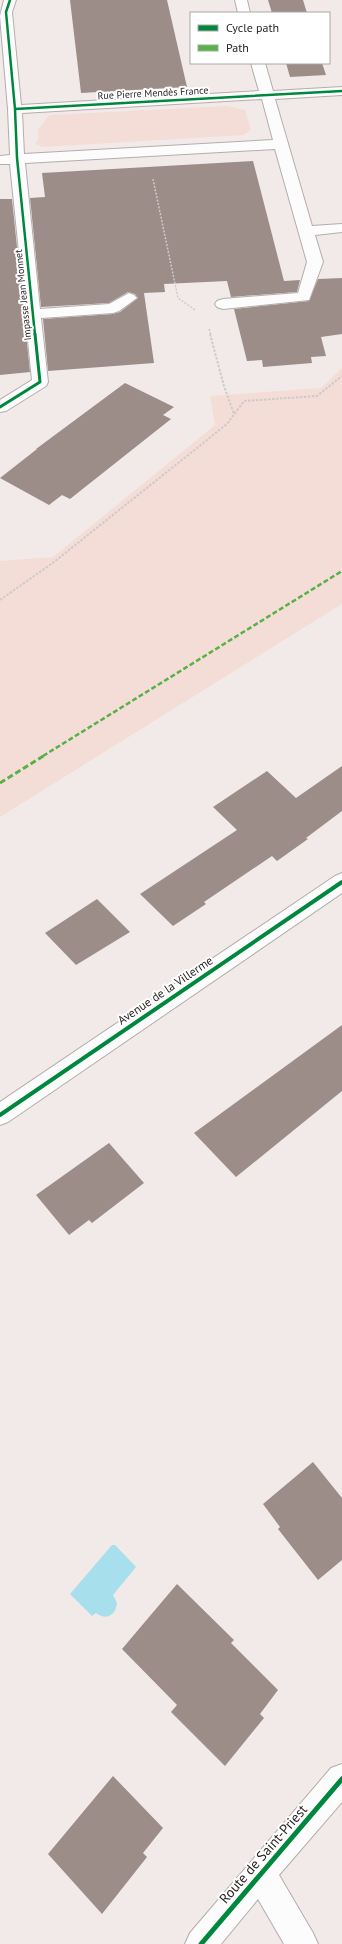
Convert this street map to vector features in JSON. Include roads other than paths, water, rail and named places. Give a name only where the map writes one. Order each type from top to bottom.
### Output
[{"type":"street","points":[[10,0],[6,12],[15,108],[17,158]]},
{"type":"street","points":[[241,0],[244,12]]},
{"type":"street","points":[[223,304],[304,297],[315,262],[258,64]]},
{"type":"street","name":"Rue Pierre Mendès France","points":[[15,108],[342,90]]},
{"type":"street","points":[[0,160],[281,144]]},
{"type":"street","name":"Impasse Jean Monnet","points":[[0,407],[40,382],[17,158]]},
{"type":"street","points":[[307,231],[342,228]]},
{"type":"street","points":[[33,314],[113,308],[129,298]]},
{"type":"street","name":"Avenue de la Villerme","points":[[0,1116],[342,882]]},
{"type":"street","name":"Route de Saint-Priest","points":[[201,1944],[260,1872],[342,1779]]},
{"type":"street","points":[[260,1872],[302,1944]]},
{"type":"water","points":[[112,1545],[115,1545],[136,1567],[113,1595],[117,1603],[113,1614],[107,1617],[96,1613],[92,1616],[70,1594]]}]
